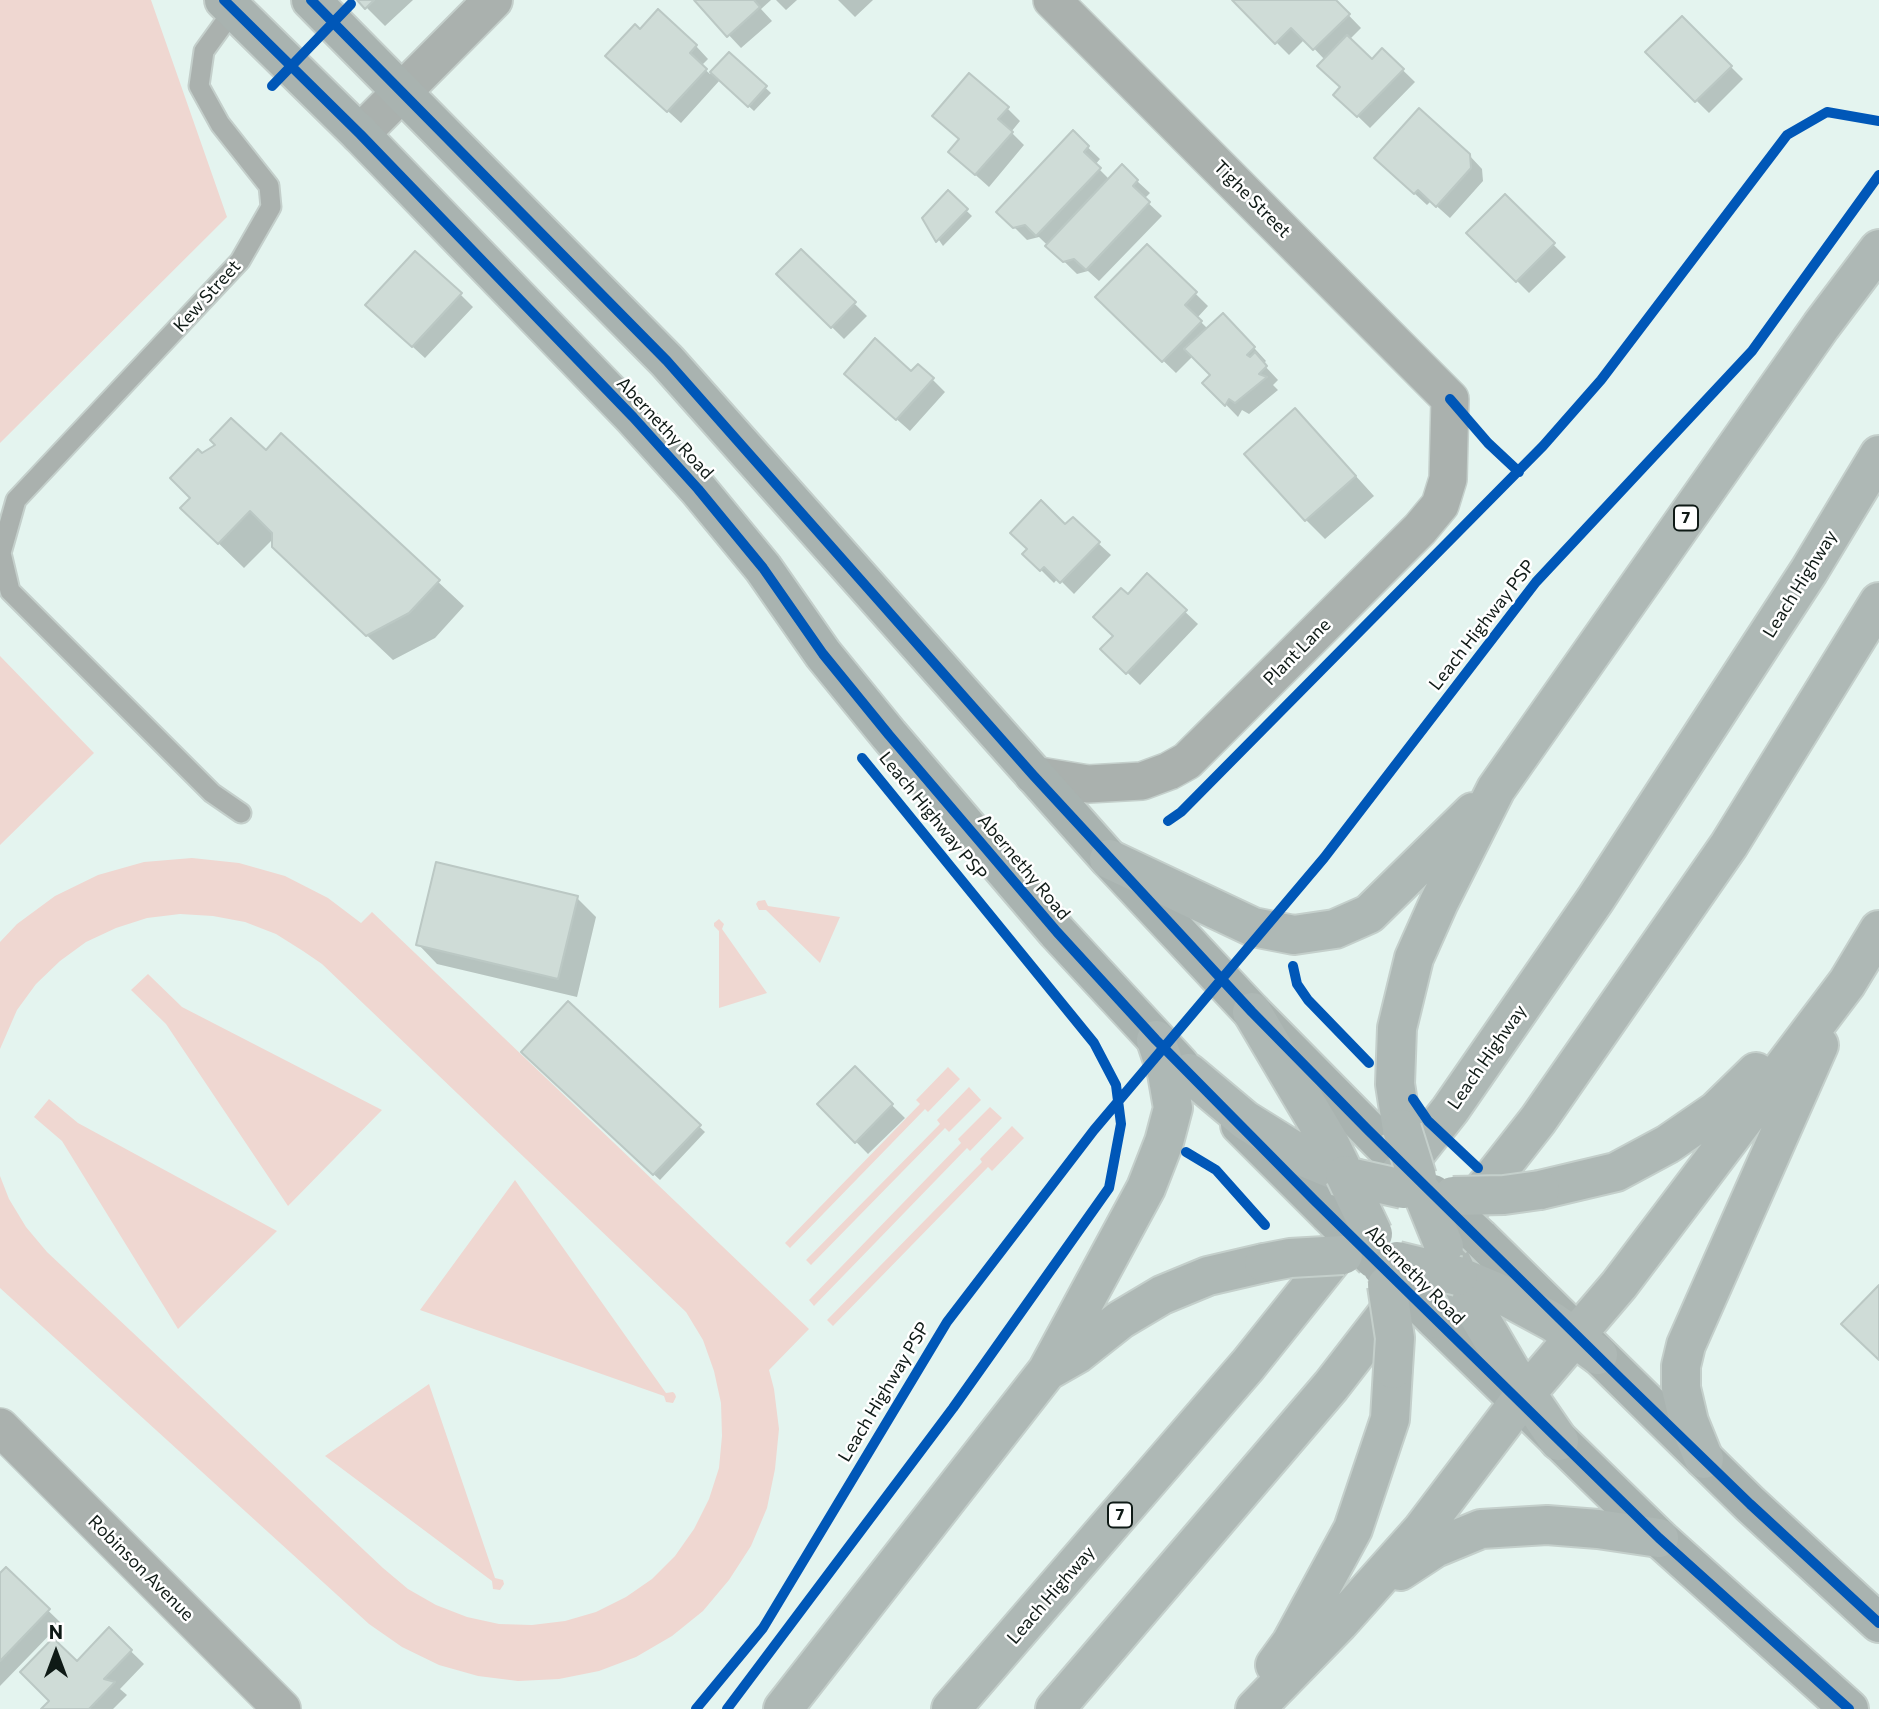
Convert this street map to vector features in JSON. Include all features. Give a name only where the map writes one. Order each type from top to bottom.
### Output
[{"type":"highway","name":"7","points":[[1559,1441],[1522,1398],[1473,1306],[1422,1186],[1402,1129],[1397,1094],[1397,1028],[1414,958],[1496,789],[1821,326],[1879,249]]},
{"type":"highway","name":"Leach Highway","points":[[951,1709],[1248,1365],[1450,1111],[1610,877],[1809,571],[1879,455]]},
{"type":"highway","points":[[1055,1709],[1331,1386],[1538,1120],[1729,845],[1879,602]]},
{"type":"highway","name":"7","points":[[1110,859],[1253,927],[1294,935],[1335,929],[1369,914],[1496,789]]},
{"type":"highway","points":[[1255,1709],[1339,1623],[1422,1530],[1522,1398],[1582,1341],[1619,1284],[1847,982],[1879,930]]},
{"type":"highway","points":[[1189,1073],[1245,1120],[1334,1178],[1422,1186],[1453,1196],[1504,1195],[1539,1190],[1616,1172],[1668,1144],[1716,1111],[1847,982]]},
{"type":"highway","points":[[1704,1459],[1689,1422],[1681,1388],[1681,1366],[1686,1345],[1847,982]]},
{"type":"highway","points":[[1244,1709],[1291,1643],[1353,1529],[1390,1419],[1395,1338],[1373,1234],[1334,1178],[1252,1012]]},
{"type":"highway","points":[[783,1709],[1047,1371],[1146,1188],[1164,1142],[1172,1108],[1167,1073],[1156,1040]]},
{"type":"highway","points":[[1047,1371],[1077,1354],[1120,1320],[1162,1296],[1208,1276],[1290,1258],[1343,1255],[1462,1280],[1503,1295],[1582,1341]]},
{"type":"highway","points":[[1339,1623],[1384,1582],[1435,1548],[1481,1529],[1547,1525],[1659,1538]]},
{"type":"main road","points":[[311,0],[667,361],[1033,775],[1252,1012],[1422,1186],[1491,1249],[1704,1459],[1879,1623]]},
{"type":"main road","name":"Abernethy Road","points":[[233,3],[633,417],[698,489],[763,568],[822,654],[889,735],[1057,932],[1189,1073]]},
{"type":"main road","name":"Abernethy Road","points":[[1379,1262],[1522,1398]]},
{"type":"main road","points":[[1559,1441],[1659,1538],[1849,1709]]},
{"type":"street","points":[[360,134],[493,0]]},
{"type":"street","name":"Tighe Street","points":[[1052,0],[1450,398]]},
{"type":"street","name":"Plant Lane","points":[[1033,775],[1088,784],[1142,780],[1188,761],[1420,530],[1440,505],[1448,479],[1450,398]]},
{"type":"street","name":"Robinson Avenue","points":[[0,1427],[282,1709]]},
{"type":"lane","name":"Kew Street","points":[[233,3],[204,51],[199,86],[220,124],[269,186],[271,208],[240,261],[16,500],[1,552],[10,591],[212,793],[241,813]]},
{"type":"shaded area","points":[[0,0],[151,0],[227,217],[0,443]]},
{"type":"shaded area","points":[[0,656],[94,753],[0,845]]},
{"type":"shaded area","points":[[192,858],[239,863],[285,876],[328,898],[361,923],[372,912],[809,1329],[769,1370],[779,1429],[775,1469],[767,1508],[751,1546],[729,1580],[703,1611],[672,1636],[636,1657],[599,1671],[559,1679],[518,1681],[478,1676],[439,1665],[402,1647],[369,1624],[0,1288],[0,1176],[9,1199],[26,1227],[47,1252],[383,1568],[408,1589],[436,1605],[467,1617],[499,1624],[532,1625],[565,1621],[596,1612],[626,1597],[652,1579],[675,1556],[694,1529],[709,1499],[719,1468],[721,1403],[703,1340],[686,1312],[322,964],[303,951],[276,934],[245,922],[213,916],[180,914],[147,918],[116,928],[86,942],[60,961],[36,984],[17,1010],[0,1049],[0,942],[17,924],[55,896],[98,875],[144,862]]},
{"type":"shaded area","points":[[765,900],[768,906],[840,917],[820,963],[766,910],[759,910],[756,904]]},
{"type":"shaded area","points":[[719,919],[724,924],[722,929],[767,993],[719,1008],[719,931],[714,923]]},
{"type":"shaded area","points":[[148,974],[182,1007],[382,1110],[288,1206],[166,1024],[131,990]]},
{"type":"shaded area","points":[[948,1067],[960,1079],[928,1112],[925,1109],[790,1248],[785,1243],[920,1104],[916,1100]]},
{"type":"shaded area","points":[[969,1087],[981,1100],[949,1132],[945,1128],[811,1265],[806,1260],[940,1124],[937,1120]]},
{"type":"shaded area","points":[[49,1099],[78,1123],[277,1231],[178,1329],[62,1141],[34,1117]]},
{"type":"shaded area","points":[[990,1107],[1002,1118],[970,1151],[967,1148],[814,1306],[809,1300],[961,1143],[958,1139]]},
{"type":"shaded area","points":[[1012,1126],[1024,1138],[992,1171],[988,1167],[833,1326],[827,1320],[982,1162],[980,1159]]},
{"type":"shaded area","points":[[515,1180],[666,1393],[675,1394],[673,1403],[666,1402],[664,1396],[420,1310]]},
{"type":"shaded area","points":[[429,1384],[495,1578],[503,1580],[504,1584],[500,1590],[493,1589],[492,1581],[325,1456]]},
{"type":"building","points":[[357,0],[374,0],[365,9]]},
{"type":"building","points":[[694,0],[754,0],[760,7],[727,37]]},
{"type":"building","points":[[1232,0],[1336,0],[1350,14],[1313,50],[1291,28],[1275,44]]},
{"type":"building","points":[[658,9],[697,45],[690,53],[707,69],[667,112],[605,56],[635,24],[640,29]]},
{"type":"building","points":[[1682,16],[1732,66],[1695,102],[1645,52]]},
{"type":"building","points":[[1347,35],[1372,59],[1382,48],[1404,69],[1357,117],[1333,95],[1340,87],[1317,66]]},
{"type":"building","points":[[729,52],[767,86],[748,107],[710,72]]},
{"type":"building","points":[[969,73],[1009,107],[998,119],[1013,132],[975,175],[948,152],[959,139],[932,116]]},
{"type":"building","points":[[1419,108],[1470,154],[1471,168],[1436,207],[1418,190],[1414,194],[1374,158]]},
{"type":"building","points":[[1073,130],[1089,146],[1084,152],[1101,168],[1036,236],[1025,225],[1013,228],[996,212]]},
{"type":"building","points":[[1122,164],[1138,180],[1133,186],[1150,202],[1086,270],[1074,259],[1063,262],[1045,246]]},
{"type":"building","points":[[948,190],[968,209],[936,242],[922,218]]},
{"type":"building","points":[[1505,194],[1555,243],[1516,282],[1466,233]]},
{"type":"building","points":[[1147,244],[1197,292],[1185,305],[1202,321],[1162,362],[1095,297]]},
{"type":"building","points":[[801,249],[856,302],[831,328],[776,274]]},
{"type":"building","points":[[415,251],[462,293],[412,347],[365,305]]},
{"type":"building","points":[[1223,313],[1255,347],[1247,355],[1250,357],[1255,352],[1267,366],[1259,374],[1267,377],[1235,403],[1229,399],[1225,406],[1202,383],[1210,375],[1184,349]]},
{"type":"building","points":[[875,338],[911,371],[918,364],[934,378],[896,420],[844,374]]},
{"type":"building","points":[[1295,408],[1356,476],[1305,521],[1244,454]]},
{"type":"building","points":[[231,418],[266,450],[281,433],[440,580],[409,613],[366,636],[272,547],[272,533],[250,511],[218,544],[180,508],[190,498],[170,478],[198,449],[202,453],[215,445],[210,440]]},
{"type":"building","points":[[1041,500],[1065,524],[1073,517],[1100,542],[1060,583],[1044,567],[1040,571],[1022,554],[1027,549],[1010,533]]},
{"type":"building","points":[[1147,573],[1187,610],[1126,674],[1100,649],[1113,636],[1093,617],[1121,588],[1128,594]]},
{"type":"building","points":[[436,862],[578,896],[558,979],[416,945]]},
{"type":"building","points":[[568,1001],[701,1125],[653,1175],[521,1052]]},
{"type":"building","points":[[855,1066],[893,1104],[855,1143],[817,1104]]},
{"type":"building","points":[[1879,1285],[1879,1360],[1841,1324]]},
{"type":"building","points":[[6,1567],[50,1609],[0,1661],[0,1573]]},
{"type":"building","points":[[109,1627],[132,1650],[104,1679],[115,1682],[89,1709],[41,1709],[49,1701],[20,1672],[53,1638],[77,1661]]},
{"type":"cycle path","name":"Leach Highway PSP","points":[[224,0],[360,134],[633,417],[698,489],[763,568],[823,654],[889,735],[1057,932],[1156,1040],[1314,1200],[1659,1538],[1849,1709]]},
{"type":"cycle path","points":[[311,0],[667,361],[1033,775],[1252,1012],[1621,1379],[1750,1504],[1879,1623]]},
{"type":"cycle path","points":[[272,86],[351,4]]},
{"type":"cycle path","points":[[1168,821],[1181,812],[1543,446],[1601,380],[1787,135],[1827,112],[1879,121]]},
{"type":"cycle path","name":"Leach Highway PSP","points":[[696,1709],[763,1628],[947,1322],[1094,1130],[1324,858],[1536,582],[1752,351],[1879,175]]},
{"type":"cycle path","points":[[1450,399],[1488,443],[1519,472]]},
{"type":"cycle path","name":"Leach Highway PSP","points":[[727,1709],[953,1408],[1109,1188],[1121,1124],[1116,1085],[1094,1043],[862,758]]},
{"type":"cycle path","points":[[1293,966],[1297,984],[1308,1000],[1369,1063]]},
{"type":"cycle path","points":[[1413,1099],[1428,1121],[1478,1168]]},
{"type":"cycle path","points":[[1186,1152],[1216,1170],[1265,1225]]}]
